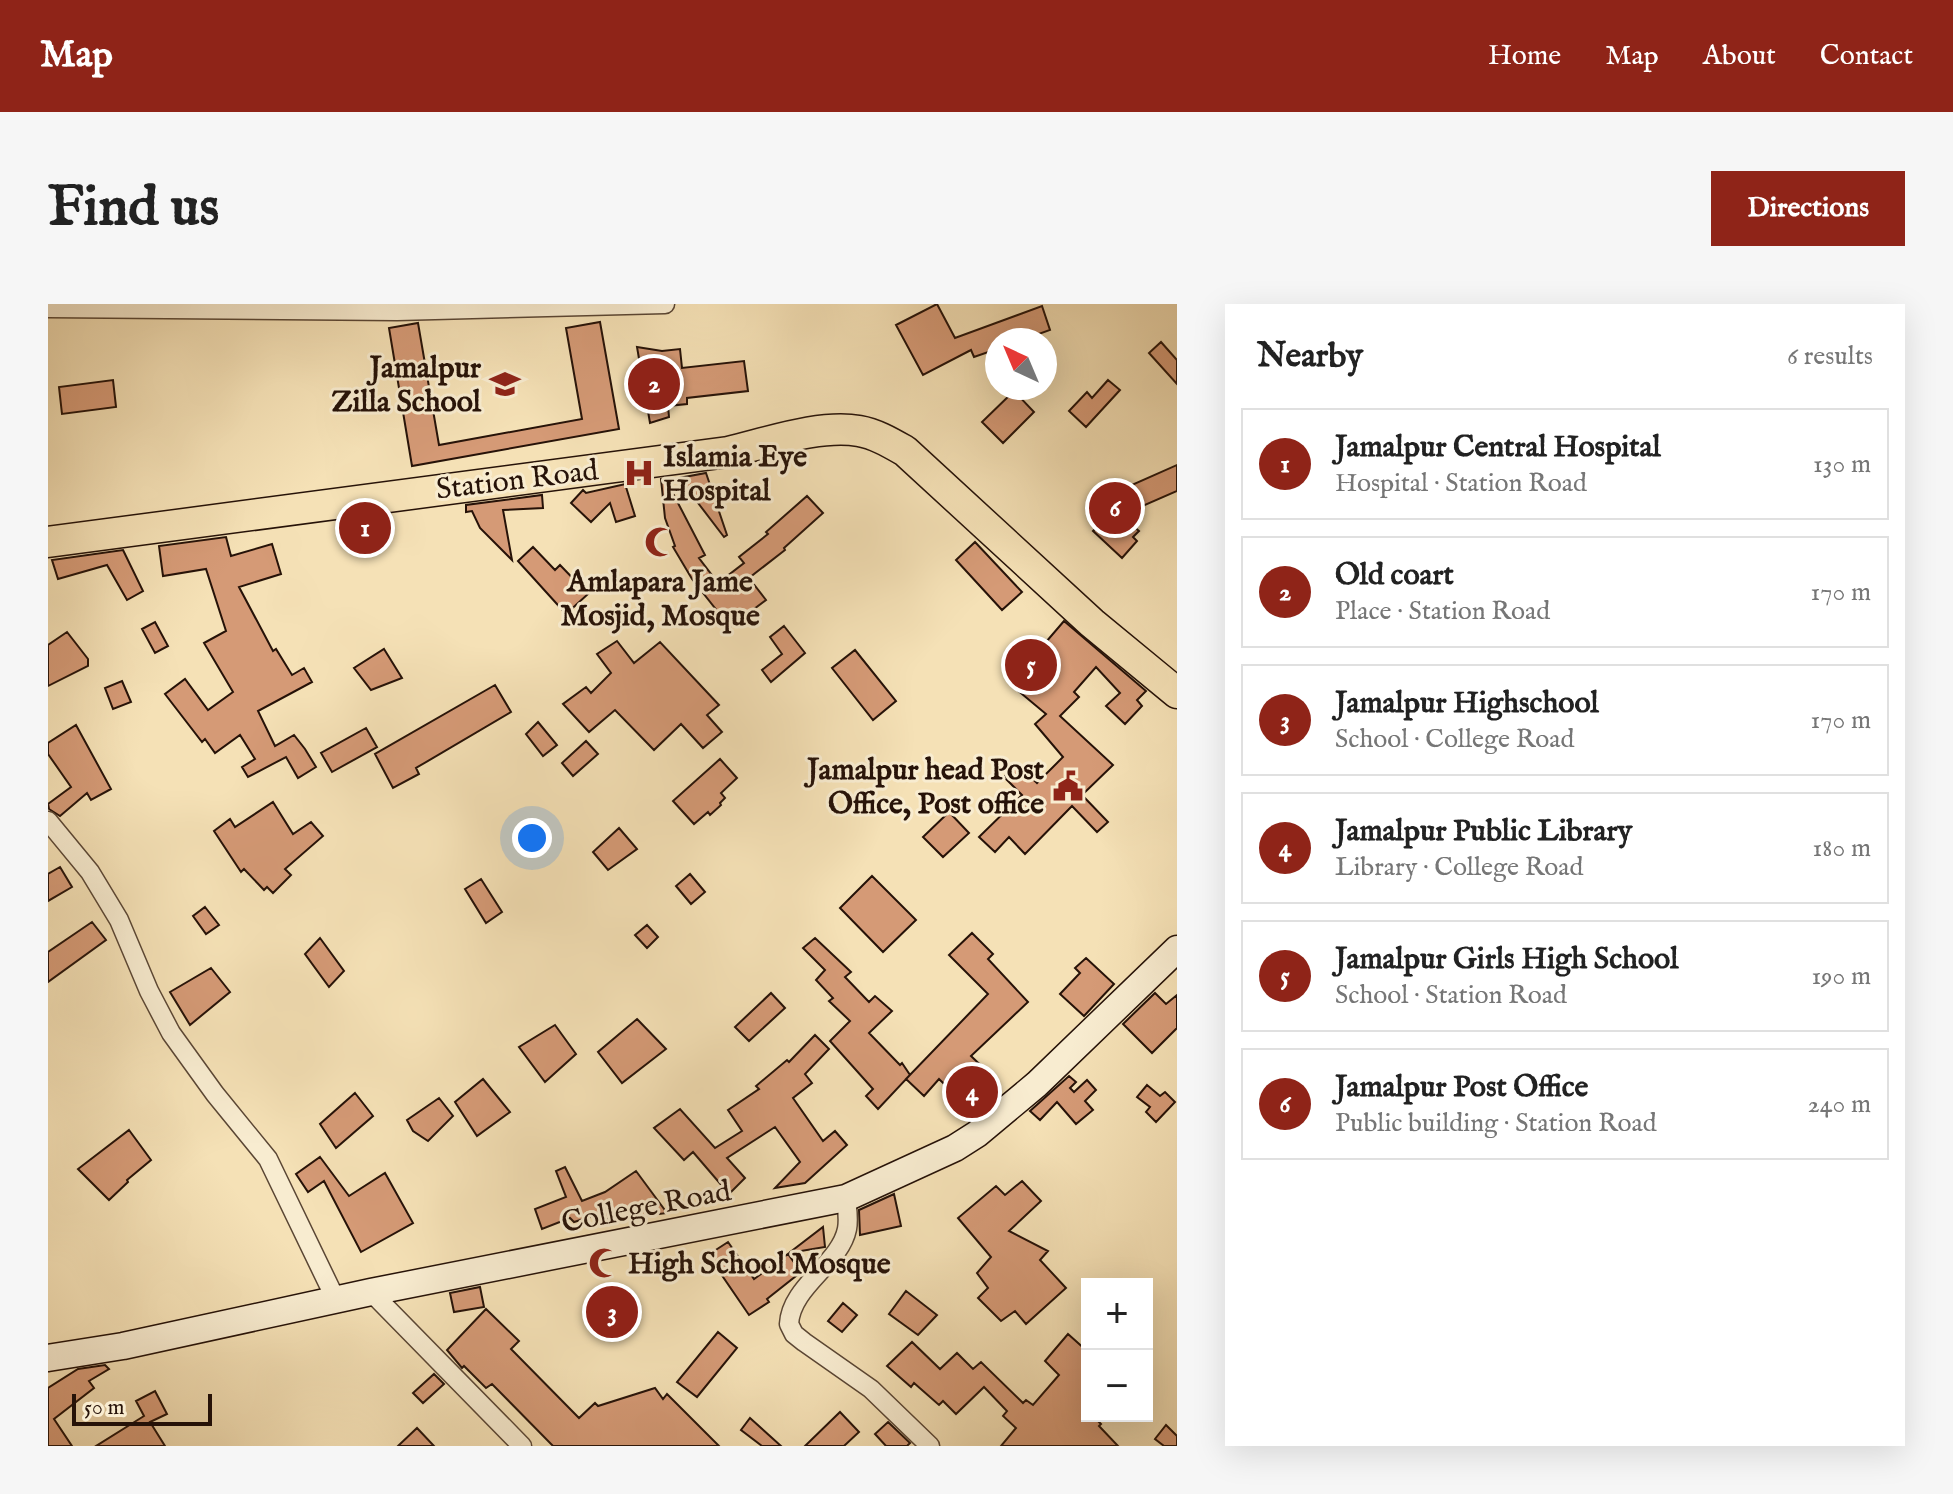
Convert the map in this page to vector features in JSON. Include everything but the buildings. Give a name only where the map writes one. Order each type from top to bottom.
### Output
[{"type":"main road","name":"Station Road","points":[[48,542],[728,452],[829,429],[859,431],[905,451],[1092,623],[1177,693]]},
{"type":"main road","name":"College Road","points":[[48,1358],[123,1346],[371,1292],[846,1198],[955,1148],[977,1134],[1037,1084],[1177,949]]},
{"type":"street","points":[[48,308],[397,311],[665,304]]},
{"type":"street","points":[[48,821],[90,872],[119,920],[149,991],[171,1033],[268,1159],[336,1300]]},
{"type":"street","points":[[846,1198],[847,1231],[794,1304],[789,1324],[794,1334],[804,1342],[871,1389],[930,1446]]},
{"type":"street","points":[[371,1292],[522,1446]]},
{"type":"place","name":"Jamalpur Zilla School","points":[[505,384]]},
{"type":"place","name":"Old coart","points":[[654,384]]},
{"type":"place","name":"Islamia Eye Hospital","points":[[639,473]]},
{"type":"place","name":"Jamalpur Post Office","points":[[1115,508]]},
{"type":"place","name":"Jamalpur Central Hospital","points":[[365,528]]},
{"type":"place","name":"Amlapara Jame Mosjid, Mosque","points":[[660,542]]},
{"type":"place","name":"Jamalpur Girls High School","points":[[1031,665]]},
{"type":"place","name":"Jamalpur head Post Office, Post office","points":[[1068,786]]},
{"type":"place","name":"Jamalpur Public Library","points":[[972,1092]]},
{"type":"place","name":"High School Mosque","points":[[604,1263]]},
{"type":"place","name":"Jamalpur Highschool","points":[[612,1312]]}]
